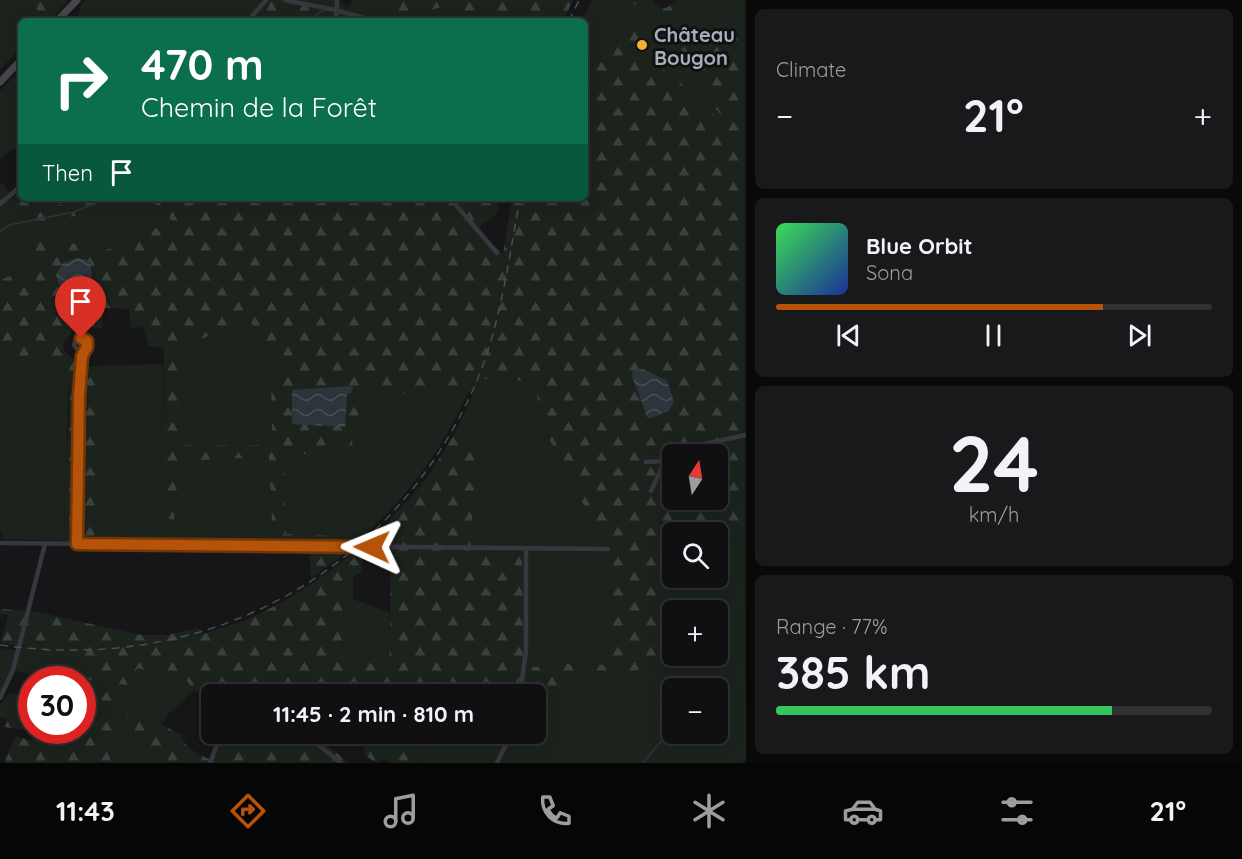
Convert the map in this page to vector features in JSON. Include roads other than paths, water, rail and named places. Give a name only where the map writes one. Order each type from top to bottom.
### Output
[{"type":"main road","points":[[60,18],[77,0]]},
{"type":"main road","points":[[0,82],[18,63]]},
{"type":"street","points":[[251,18],[266,0]]},
{"type":"street","points":[[285,0],[365,18]]},
{"type":"street","points":[[336,18],[337,0]]},
{"type":"street","points":[[0,204],[18,189]]},
{"type":"street","points":[[453,201],[497,253]]},
{"type":"street","points":[[77,544],[79,396],[82,356]]},
{"type":"street","points":[[704,444],[746,435]]},
{"type":"street","points":[[646,462],[662,461]]},
{"type":"street","points":[[651,492],[662,468]]},
{"type":"street","points":[[0,543],[608,549]]},
{"type":"street","points":[[0,698],[13,670],[45,544]]},
{"type":"street","points":[[521,684],[526,651],[526,548]]},
{"type":"street","points":[[210,763],[217,744]]},
{"type":"street","points":[[317,744],[341,763]]},
{"type":"street","points":[[497,763],[507,744]]},
{"type":"water","points":[[78,258],[90,261],[91,294],[87,313],[73,314],[71,306],[76,299],[62,291],[56,275],[63,263]]},
{"type":"water","points":[[643,369],[667,381],[674,401],[669,411],[648,419],[632,376],[633,371]]},
{"type":"water","points":[[353,387],[352,392],[347,395],[345,427],[292,424],[292,390]]},
{"type":"waterway","points":[[312,18],[324,10]]},
{"type":"waterway","points":[[0,232],[9,225],[74,212],[101,201]]},
{"type":"waterway","points":[[643,763],[662,740]]},
{"type":"railway","points":[[570,18],[579,0]]},
{"type":"railway","points":[[0,645],[75,650],[147,644],[215,627],[280,600],[338,562],[390,514],[435,458],[472,392],[482,369],[496,321],[519,201]]},
{"type":"place","name":"Château Bougon","points":[[642,45]]}]
